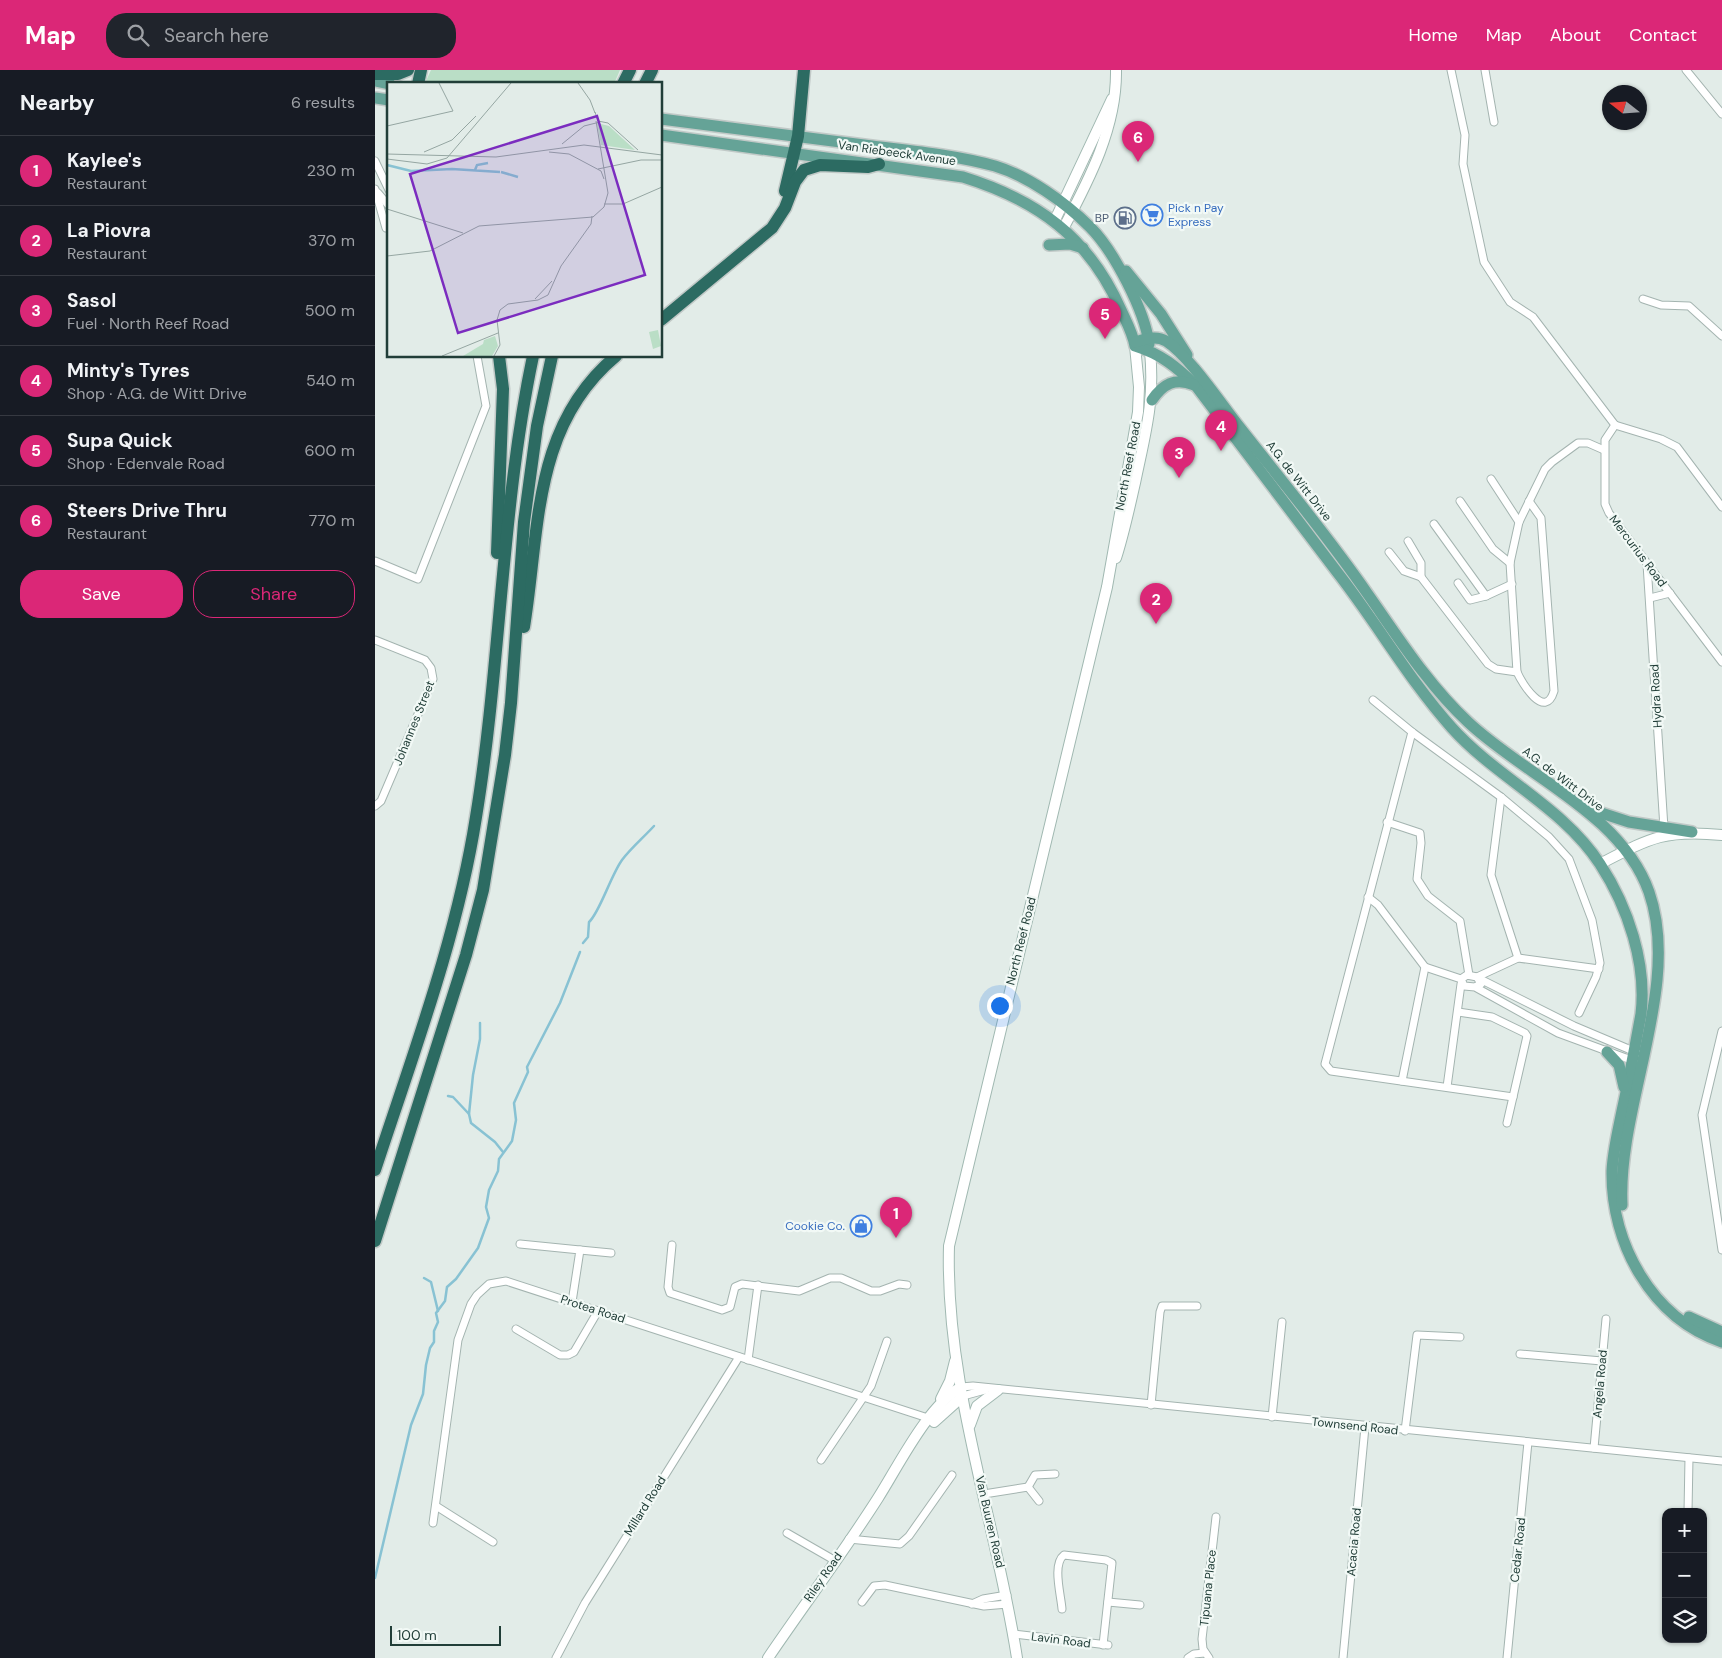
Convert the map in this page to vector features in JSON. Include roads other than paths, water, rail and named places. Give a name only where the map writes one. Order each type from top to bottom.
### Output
[{"type":"highway","points":[[375,74],[398,74],[408,70]]},
{"type":"highway","points":[[624,82],[630,70]]},
{"type":"highway","points":[[646,82],[652,70]]},
{"type":"highway","points":[[772,228],[782,202],[795,152],[804,70]]},
{"type":"highway","points":[[663,318],[772,228],[785,208],[795,182],[804,170],[820,165],[868,166],[879,164]]},
{"type":"highway","points":[[494,668],[503,389],[499,358]]},
{"type":"highway","points":[[375,1170],[447,948],[463,885],[485,758],[509,506],[522,411],[533,358]]},
{"type":"highway","points":[[511,703],[524,522],[537,426],[552,358]]},
{"type":"highway","points":[[375,1241],[467,955],[483,890],[494,828],[549,456],[562,423],[578,397],[597,374],[614,358]]},
{"type":"main road","points":[[1058,225],[1072,212],[1090,176],[1105,138],[1113,114],[1116,70]]},
{"type":"main road","points":[[1058,225],[1061,203],[1114,96]]},
{"type":"main road","name":"Van Riebeeck Avenue","points":[[663,119],[945,156],[996,166],[1027,181],[1061,203],[1101,241]]},
{"type":"main road","name":"Van Riebeeck Avenue","points":[[663,135],[939,172],[986,184],[1026,203],[1058,225],[1084,248],[1111,289],[1135,344]]},
{"type":"main road","points":[[1101,241],[1138,306],[1150,351]]},
{"type":"main road","points":[[1101,241],[1161,314],[1196,371]]},
{"type":"main road","points":[[1049,245],[1070,244],[1084,248]]},
{"type":"main road","points":[[1135,344],[1148,338]]},
{"type":"main road","name":"A.G. de Witt Drive","points":[[1148,338],[1165,340],[1196,371],[1394,652],[1451,728],[1472,748],[1568,826],[1600,864],[1628,922],[1639,964],[1642,1006],[1638,1057],[1621,1185],[1621,1202],[1626,1231],[1639,1264],[1660,1293],[1694,1320],[1722,1332]]},
{"type":"main road","name":"A.G. de Witt Drive","points":[[1135,344],[1172,362],[1196,386],[1347,564],[1421,669],[1469,724],[1574,802],[1613,836],[1643,876],[1658,931],[1657,978],[1638,1057],[1622,1111],[1612,1171],[1615,1206],[1628,1252],[1646,1284],[1671,1312],[1699,1331],[1722,1342]]},
{"type":"main road","name":"North Reef Road","points":[[962,1391],[949,1296],[949,1246],[1107,585],[1138,412],[1139,387],[1135,344]]},
{"type":"main road","name":"North Reef Road","points":[[1107,585],[1127,522],[1147,437],[1153,379],[1150,351]]},
{"type":"main road","points":[[1152,400],[1160,388],[1171,382],[1184,382],[1196,386]]},
{"type":"main road","points":[[1394,652],[1404,645]]},
{"type":"main road","points":[[1412,677],[1421,669]]},
{"type":"main road","points":[[1574,802],[1617,820],[1722,835]]},
{"type":"main road","points":[[1600,864],[1658,836],[1692,832]]},
{"type":"main road","points":[[1607,1052],[1616,1060],[1623,1073],[1622,1111]]},
{"type":"main road","points":[[938,1408],[950,1381],[956,1358]]},
{"type":"main road","points":[[969,1425],[977,1406],[993,1390]]},
{"type":"main road","name":"Riley Road","points":[[768,1658],[932,1420],[938,1408],[950,1394],[962,1391]]},
{"type":"main road","name":"Riley Road","points":[[932,1420],[962,1391]]},
{"type":"main road","name":"Van Buuren Road","points":[[962,1391],[1007,1600],[1017,1658]]},
{"type":"street","points":[[1451,70],[1465,135],[1463,164],[1484,262],[1510,302],[1533,317],[1615,425],[1661,439],[1677,447],[1722,507]]},
{"type":"street","points":[[1485,70],[1495,122]]},
{"type":"street","points":[[1686,70],[1722,114]]},
{"type":"street","points":[[375,161],[387,186]]},
{"type":"street","points":[[375,190],[387,204]]},
{"type":"street","points":[[375,190],[386,228]]},
{"type":"street","points":[[1643,299],[1661,305],[1689,306],[1722,336]]},
{"type":"street","points":[[375,561],[418,579],[486,406],[477,358]]},
{"type":"street","name":"Mercurius Road","points":[[1615,425],[1605,440],[1604,450],[1605,504],[1609,513],[1722,662]]},
{"type":"street","points":[[1529,501],[1541,518],[1554,691],[1552,697],[1541,701],[1528,694],[1517,672],[1510,563],[1519,522],[1529,501],[1545,469],[1572,447],[1583,442],[1604,450]]},
{"type":"street","points":[[1491,479],[1519,522]]},
{"type":"street","points":[[1460,501],[1493,549],[1510,563]]},
{"type":"street","points":[[1434,524],[1486,596]]},
{"type":"street","points":[[1408,541],[1421,563],[1421,577]]},
{"type":"street","points":[[1389,552],[1404,571],[1421,577],[1488,664],[1496,669],[1517,672]]},
{"type":"street","name":"Hydra Road","points":[[1647,564],[1664,828]]},
{"type":"street","points":[[1458,583],[1470,600],[1486,596],[1512,584]]},
{"type":"street","points":[[1650,598],[1670,593]]},
{"type":"street","name":"Johannes Street","points":[[375,640],[425,660],[431,668],[433,679],[381,801],[375,806]]},
{"type":"street","points":[[1373,700],[1412,732],[1501,797],[1549,837],[1569,859],[1594,927],[1599,954],[1599,969],[1579,1013]]},
{"type":"street","points":[[1412,732],[1325,1064],[1331,1071],[1513,1098]]},
{"type":"street","points":[[1501,797],[1491,875],[1518,958]]},
{"type":"street","points":[[1387,822],[1420,833],[1422,838],[1417,879],[1428,896],[1460,922],[1469,975]]},
{"type":"street","points":[[1368,897],[1378,905],[1425,967],[1475,987],[1558,1033],[1607,1052],[1638,1057]]},
{"type":"street","points":[[1479,978],[1518,958],[1599,969]]},
{"type":"street","points":[[1402,1081],[1425,967]]},
{"type":"street","points":[[1447,1087],[1459,1012],[1461,981],[1465,975],[1479,978],[1515,995],[1638,1057]]},
{"type":"street","points":[[1475,987],[1481,984],[1479,978]]},
{"type":"street","points":[[1509,1006],[1515,995]]},
{"type":"street","points":[[1459,1012],[1499,1019],[1525,1032],[1527,1036],[1507,1124]]},
{"type":"street","points":[[1722,1030],[1702,1115],[1722,1250]]},
{"type":"street","points":[[520,1244],[611,1253]]},
{"type":"street","points":[[672,1245],[668,1287],[673,1295],[727,1310],[730,1307],[734,1291],[738,1285],[758,1285],[799,1291],[807,1289],[821,1280],[830,1278],[841,1278],[871,1291],[879,1291],[899,1284],[907,1285]]},
{"type":"street","points":[[572,1302],[580,1250]]},
{"type":"street","name":"Protea Road","points":[[433,1523],[458,1340],[471,1304],[489,1284],[506,1281],[932,1420]]},
{"type":"street","points":[[748,1360],[758,1285]]},
{"type":"street","points":[[1151,1405],[1159,1312],[1162,1306],[1197,1306]]},
{"type":"street","points":[[516,1329],[560,1355],[568,1355],[574,1352],[599,1311]]},
{"type":"street","name":"Angela Road","points":[[1594,1448],[1606,1319]]},
{"type":"street","points":[[1272,1417],[1282,1322]]},
{"type":"street","points":[[1405,1430],[1417,1335],[1460,1337]]},
{"type":"street","points":[[821,1460],[871,1386],[887,1342]]},
{"type":"street","points":[[1520,1354],[1602,1361]]},
{"type":"street","name":"Millard Road","points":[[556,1658],[585,1603],[739,1357]]},
{"type":"street","name":"Townsend Road","points":[[962,1391],[993,1390],[1722,1461]]},
{"type":"street","name":"Acacia Road","points":[[1343,1658],[1365,1427]]},
{"type":"street","name":"Cedar Road","points":[[1507,1658],[1528,1442]]},
{"type":"street","points":[[1688,1508],[1689,1458]]},
{"type":"street","points":[[984,1494],[1028,1487],[1035,1476],[1055,1474]]},
{"type":"street","points":[[849,1539],[900,1544],[909,1536],[952,1475]]},
{"type":"street","points":[[1028,1487],[1039,1501]]},
{"type":"street","points":[[436,1506],[493,1542]]},
{"type":"street","name":"Tipuana Place","points":[[1207,1655],[1202,1639],[1215,1517]]},
{"type":"street","points":[[787,1533],[834,1560]]},
{"type":"street","points":[[1063,1609],[1058,1564],[1064,1555],[1106,1560],[1112,1563],[1108,1602],[1140,1605]]},
{"type":"street","points":[[862,1602],[874,1586],[885,1585],[971,1604],[983,1599],[1007,1600]]},
{"type":"street","name":"Lavin Road","points":[[1014,1634],[1106,1645],[1108,1602]]},
{"type":"street","points":[[1188,1658],[1193,1654],[1207,1655]]},
{"type":"waterway","points":[[583,943],[588,937],[589,922],[597,911],[622,860],[654,826]]},
{"type":"waterway","points":[[375,1578],[411,1425],[423,1394],[426,1365],[430,1348],[434,1342],[434,1331],[438,1322],[436,1313],[445,1301],[447,1287],[456,1279],[478,1248],[489,1218],[486,1207],[489,1190],[498,1171],[499,1159],[512,1141],[516,1120],[514,1103],[528,1072],[527,1067],[560,1003],[580,952]]},
{"type":"waterway","points":[[480,1023],[480,1039],[473,1075],[469,1114],[471,1123],[495,1142],[503,1152]]},
{"type":"waterway","points":[[448,1096],[453,1097],[469,1114]]},
{"type":"waterway","points":[[424,1278],[431,1282],[438,1311]]},
{"type":"place","name":"Steers Drive Thru","points":[[1138,162]]},
{"type":"place","name":"Pick n Pay Express","points":[[1152,215]]},
{"type":"place","name":"BP","points":[[1125,218]]},
{"type":"place","name":"Supa Quick","points":[[1105,339]]},
{"type":"place","name":"Minty's Tyres","points":[[1221,451]]},
{"type":"place","name":"Sasol","points":[[1179,478]]},
{"type":"place","name":"La Piovra","points":[[1156,624]]},
{"type":"place","name":"Cookie Co.","points":[[861,1226]]},
{"type":"place","name":"Kaylee's","points":[[896,1238]]}]
